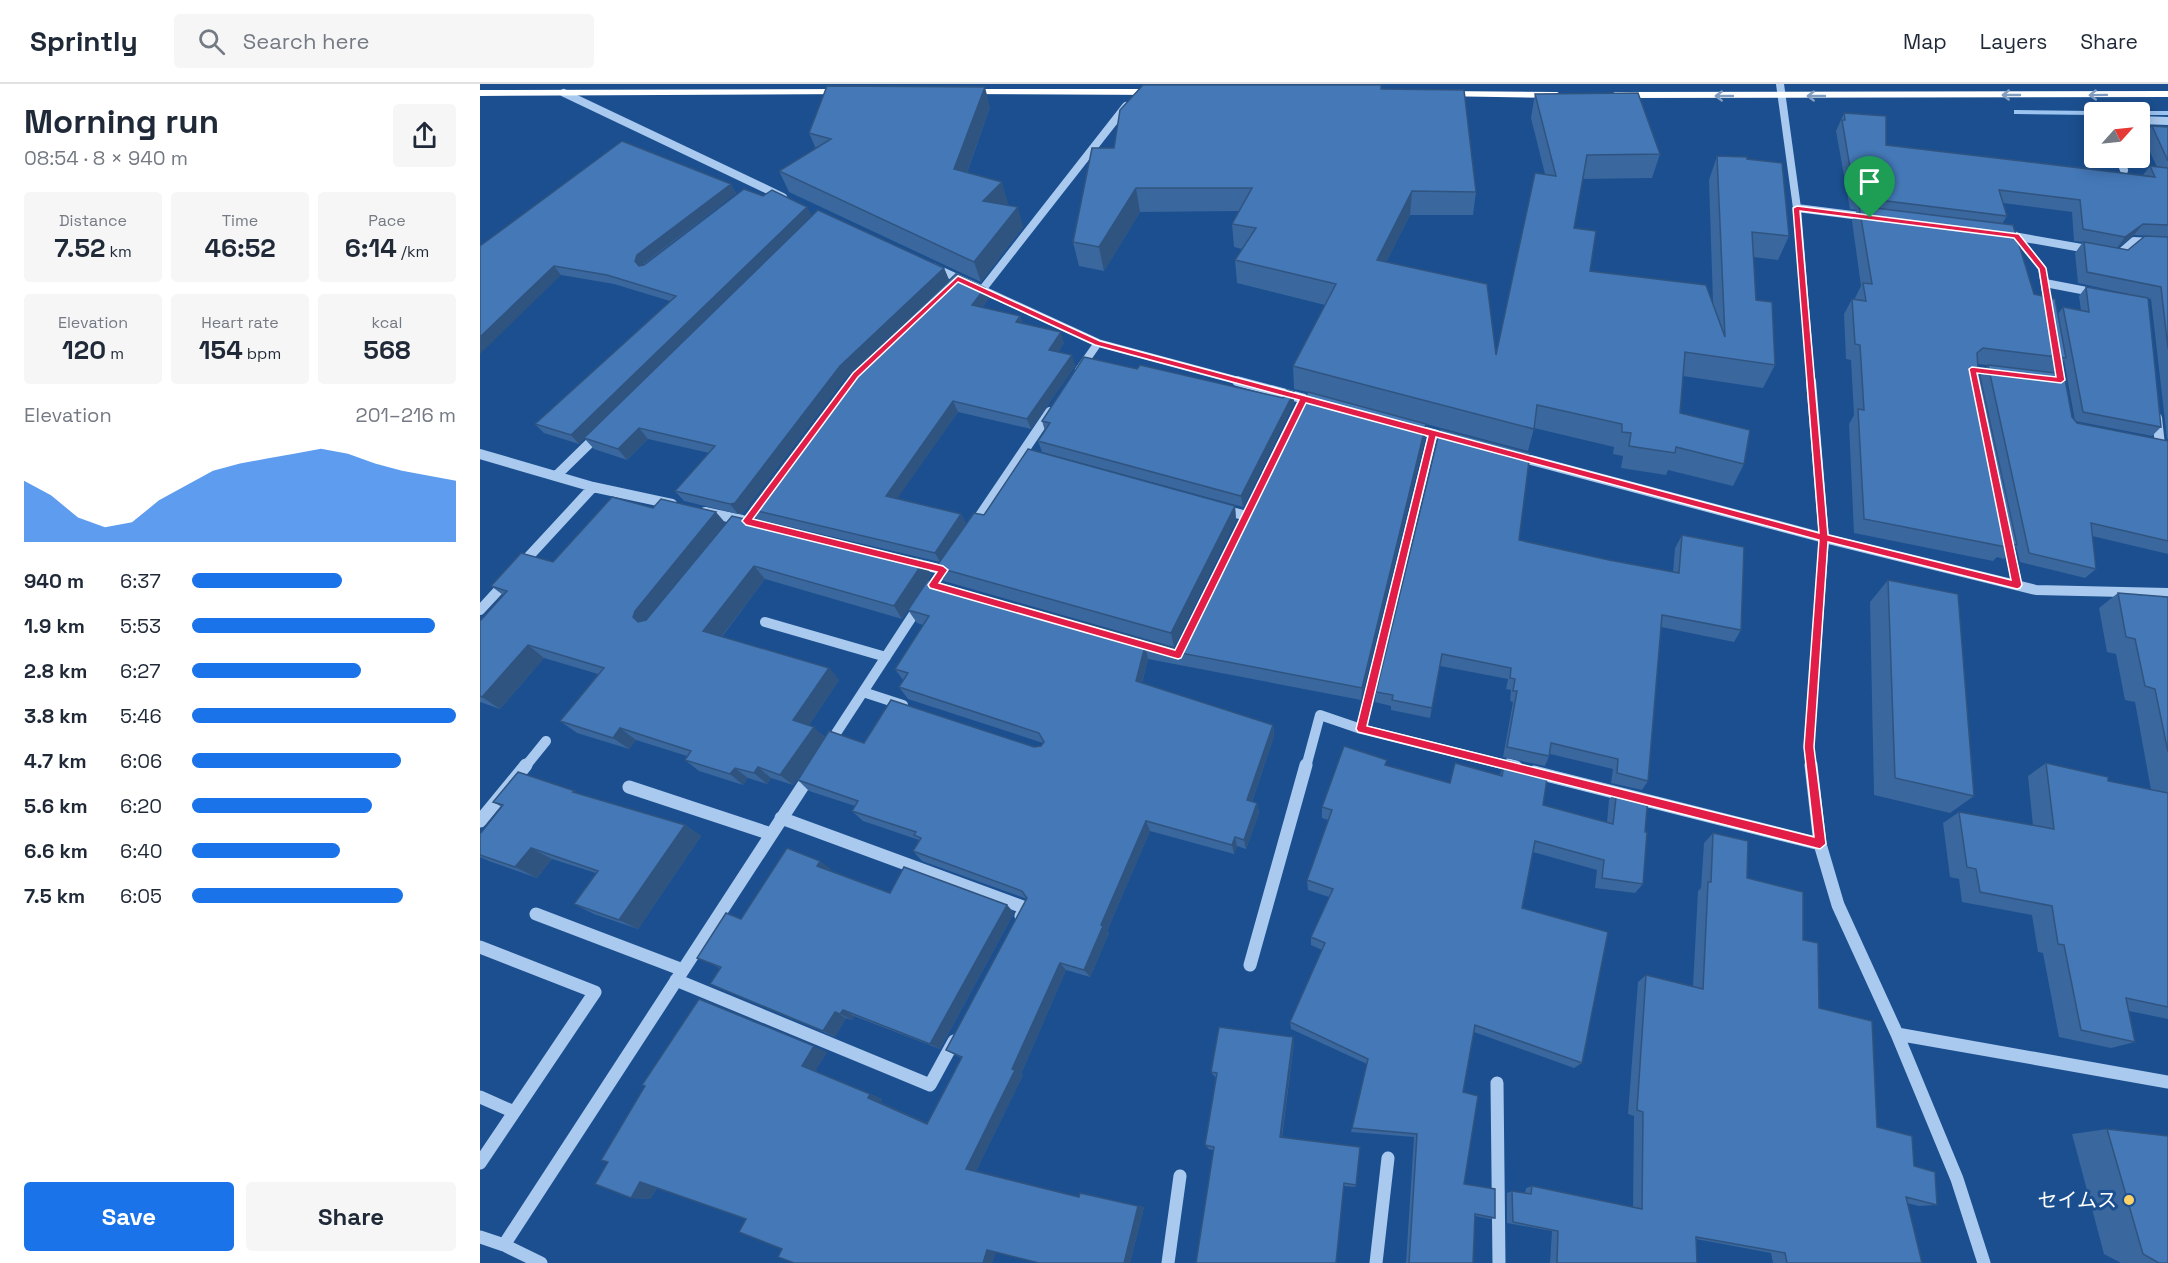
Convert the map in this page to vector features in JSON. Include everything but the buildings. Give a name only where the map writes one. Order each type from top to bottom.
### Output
[{"type":"highway","points":[[480,93],[862,92]]},
{"type":"highway","points":[[946,92],[1173,92]]},
{"type":"highway","points":[[1424,94],[1567,95]]},
{"type":"highway","points":[[1603,95],[1782,97],[2168,94]]},
{"type":"street","points":[[1780,84],[1797,208],[1824,538],[1809,747],[1820,844],[1839,905],[1897,1034],[1957,1179],[1984,1263]]},
{"type":"street","points":[[982,290],[1137,92]]},
{"type":"street","points":[[564,93],[789,200]]},
{"type":"street","points":[[2150,120],[2168,121]]},
{"type":"street","points":[[748,192],[757,185]]},
{"type":"street","points":[[1797,208],[1877,218]]},
{"type":"street","points":[[1993,233],[2118,255],[2134,241],[2168,243]]},
{"type":"street","points":[[2016,236],[2042,268],[2050,315]]},
{"type":"street","points":[[926,264],[1098,343],[1325,405]]},
{"type":"street","points":[[949,287],[958,279]]},
{"type":"street","points":[[2045,283],[2112,296]]},
{"type":"street","points":[[1072,380],[1098,343]]},
{"type":"street","points":[[1262,484],[1304,399]]},
{"type":"street","points":[[970,531],[1054,408]]},
{"type":"street","points":[[2148,442],[2164,445],[2156,409]]},
{"type":"street","points":[[1401,425],[1467,443]]},
{"type":"street","points":[[556,476],[606,427]]},
{"type":"street","points":[[1361,729],[1433,434]]},
{"type":"street","points":[[1502,452],[1824,538],[2037,590],[2168,593]]},
{"type":"street","points":[[480,454],[593,487],[685,507]]},
{"type":"street","points":[[1022,454],[1034,457]]},
{"type":"street","points":[[480,610],[593,487]]},
{"type":"street","points":[[1241,527],[1252,505]]},
{"type":"street","points":[[1213,507],[1247,516]]},
{"type":"street","points":[[696,510],[758,524]]},
{"type":"street","points":[[735,529],[753,512]]},
{"type":"street","points":[[2005,529],[2017,585]]},
{"type":"street","points":[[504,1245],[886,657],[938,587],[947,565],[909,561]]},
{"type":"street","points":[[765,622],[886,657]]},
{"type":"street","points":[[863,692],[919,711]]},
{"type":"street","points":[[1250,964],[1320,715],[1361,729],[1820,844]]},
{"type":"street","points":[[480,820],[546,741]]},
{"type":"street","points":[[629,787],[771,834]]},
{"type":"street","points":[[781,818],[1026,908],[1014,928]]},
{"type":"street","points":[[536,914],[930,1085],[958,1033]]},
{"type":"street","points":[[480,947],[595,992],[480,1162]]},
{"type":"street","points":[[1897,1034],[2168,1082]]},
{"type":"street","points":[[1497,1083],[1499,1263]]},
{"type":"street","points":[[480,1097],[514,1112]]},
{"type":"street","points":[[1376,1263],[1388,1158]]},
{"type":"street","points":[[1168,1263],[1180,1176]]},
{"type":"street","points":[[480,1237],[504,1245],[541,1263]]},
{"type":"waterway","points":[[2017,112],[2084,113]]},
{"type":"waterway","points":[[2150,113],[2168,113]]},
{"type":"place","name":"セイムス","points":[[2129,1200]]},
{"type":"route","points":[[1870,218],[1797,208],[1824,538],[1098,343],[958,279],[856,375],[746,521],[943,570],[933,585],[1178,655],[1304,399],[1433,434],[1361,729],[1820,844],[1809,747],[1824,538],[2017,585],[1972,369],[2061,380],[2042,268],[2016,236],[1870,218]]}]
